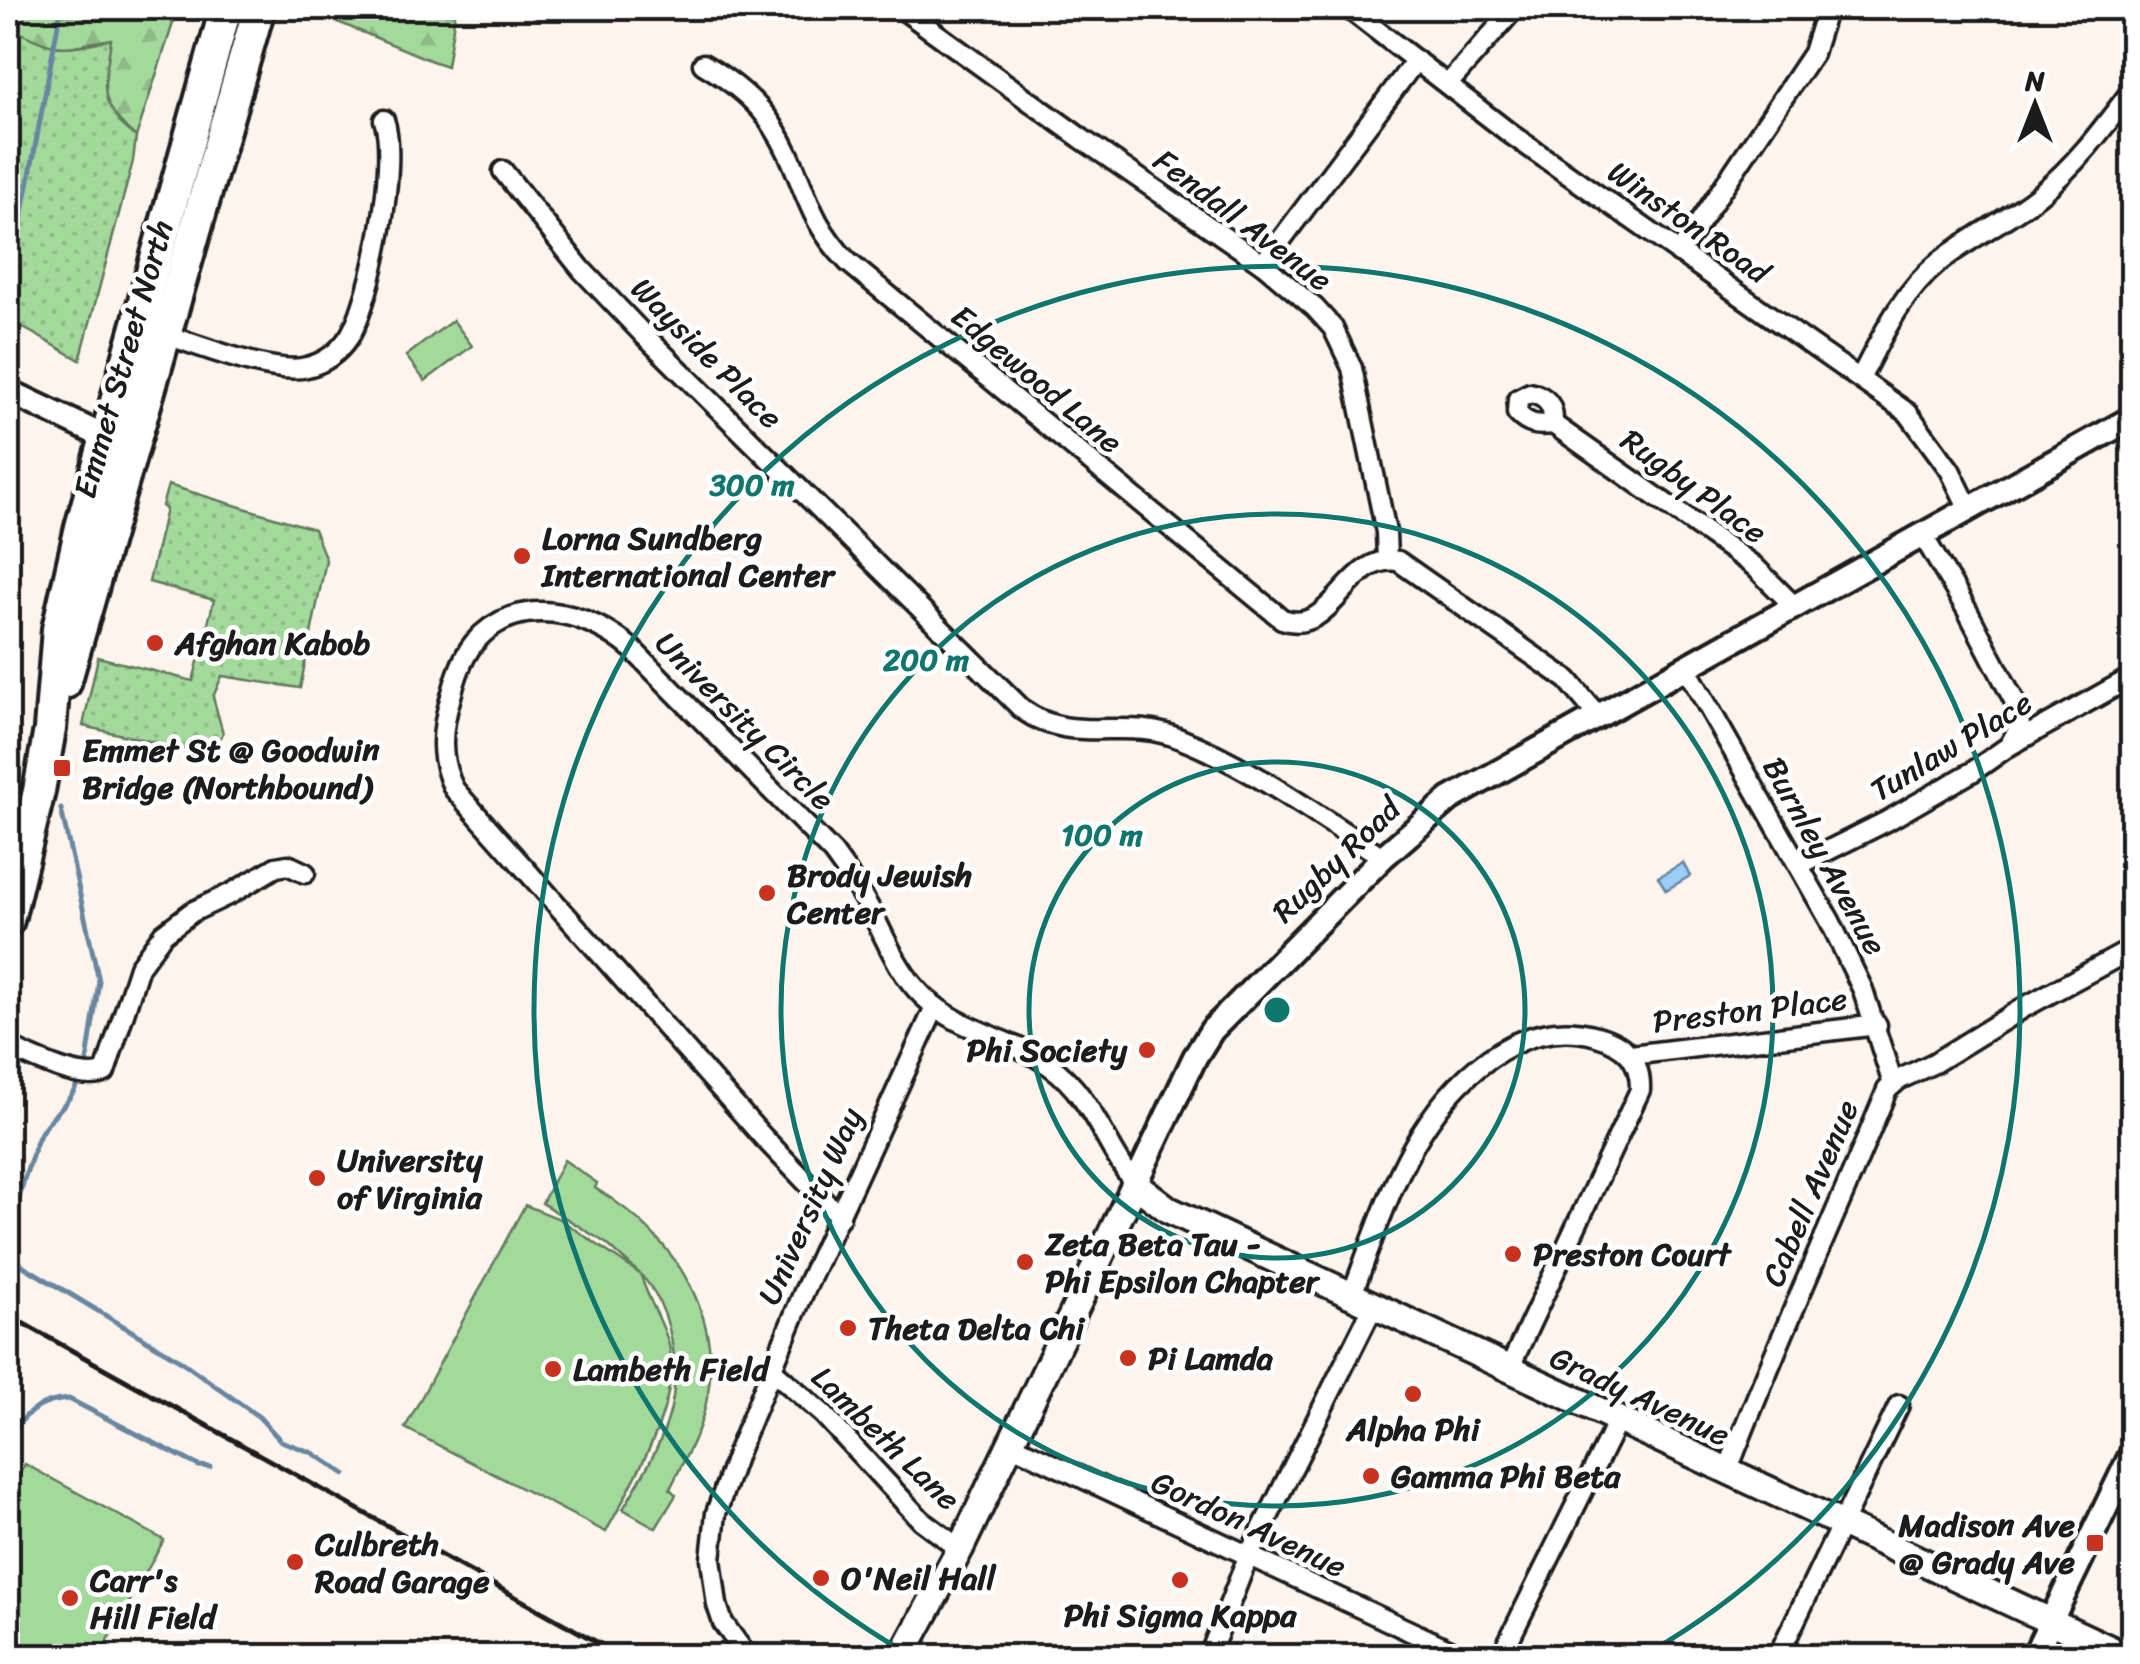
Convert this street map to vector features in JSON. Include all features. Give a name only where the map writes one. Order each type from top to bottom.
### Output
[{"type":"main road","name":"Emmet Street North","points":[[8,920],[40,791],[50,729],[83,630],[119,444],[226,8]]},
{"type":"main road","name":"Emmet Street North","points":[[119,444],[166,334],[260,8]]},
{"type":"main road","name":"Grady Avenue","points":[[1135,1184],[1169,1210],[2124,1656]]},
{"type":"main road","name":"Rugby Road","points":[[902,1656],[960,1549],[1135,1184]]},
{"type":"street","name":"Fendall Avenue","points":[[901,8],[1082,140],[1263,264],[1315,308],[1344,348],[1352,368],[1386,532],[1387,559]]},
{"type":"street","name":"Winston Road","points":[[1348,8],[1512,134],[1908,413],[1930,440],[1969,508]]},
{"type":"street","points":[[1448,84],[1515,8]]},
{"type":"street","points":[[1679,252],[1813,53],[1827,8]]},
{"type":"street","points":[[1263,264],[1416,60]]},
{"type":"street","name":"Edgewood Lane","points":[[703,64],[746,93],[774,126],[816,223],[848,262],[1282,619],[1292,623],[1314,619],[1368,565],[1387,559]]},
{"type":"street","points":[[1861,378],[1889,322],[1926,275],[2042,192],[2093,141],[2132,90]]},
{"type":"street","points":[[166,334],[280,369],[310,367],[338,350],[355,326],[381,224],[390,150],[384,120]]},
{"type":"street","name":"Wayside Place","points":[[503,172],[582,270],[643,334],[1023,710],[1052,727],[1069,730],[1125,728],[1174,736],[1248,772],[1383,857]]},
{"type":"street","points":[[8,391],[119,444]]},
{"type":"street","name":"Rugby Road","points":[[1135,1184],[1195,1056],[1212,1030],[1383,857],[1450,800],[2132,418]]},
{"type":"street","name":"Rugby Place","points":[[1553,424],[1754,566],[1794,606]]},
{"type":"street","points":[[1922,534],[2016,706],[2020,726],[2009,746]]},
{"type":"street","points":[[1387,559],[1407,565],[1568,680],[1597,715]]},
{"type":"street","name":"University Circle","points":[[840,1217],[726,1097],[454,789],[442,757],[442,739],[455,681],[472,645],[500,622],[535,611],[558,612],[584,619],[621,640],[833,853],[854,883],[903,973],[935,1007],[968,1028],[1053,1068],[1084,1100],[1135,1184]]},
{"type":"street","name":"Burnley Avenue","points":[[1685,666],[1830,921],[1877,1026],[1892,1084]]},
{"type":"street","name":"Tunlaw Place","points":[[1799,866],[1921,801],[2132,677]]},
{"type":"street","points":[[8,1047],[83,1076],[105,1072],[138,966],[163,934],[192,912],[232,894],[276,867],[288,866],[305,873]]},
{"type":"street","name":"Cabell Avenue","points":[[1727,1472],[1759,1388],[1892,1084],[1934,1064],[2023,1008],[2132,949]]},
{"type":"street","name":"University Way","points":[[747,1656],[723,1623],[717,1605],[711,1540],[722,1497],[771,1369],[935,1007]]},
{"type":"street","name":"Preston Place","points":[[1631,1055],[1877,1026]]},
{"type":"street","name":"Preston Place","points":[[1209,1656],[1248,1557],[1362,1302],[1396,1182],[1414,1146],[1450,1096],[1508,1046],[1553,1031],[1584,1032],[1604,1038],[1631,1055],[1640,1077],[1638,1098],[1508,1371]]},
{"type":"street","name":"Lambeth Lane","points":[[771,1369],[824,1414],[921,1520],[960,1549]]},
{"type":"street","points":[[1778,1656],[1899,1405]]},
{"type":"street","points":[[1501,1656],[1617,1422]]},
{"type":"street","name":"Gordon Avenue","points":[[1010,1444],[1463,1656]]},
{"type":"street","points":[[2034,1656],[2132,1453]]},
{"type":"street","points":[[254,1656],[274,1656]]},
{"type":"green space","points":[[12,8],[178,8],[136,137],[108,103],[105,82],[111,39],[52,46],[14,29]]},
{"type":"green space","points":[[304,8],[456,8],[447,66],[432,61]]},
{"type":"green space","points":[[14,29],[61,47],[112,39],[119,122],[136,137],[80,360],[8,319],[8,43]]},
{"type":"green space","points":[[453,320],[472,346],[425,381],[406,356]]},
{"type":"green space","points":[[168,485],[314,529],[326,560],[300,688],[222,676],[213,697],[223,733],[211,755],[83,726],[98,657],[193,681],[214,600],[149,582]]},
{"type":"green space","name":"Lambeth Field","points":[[564,1160],[597,1183],[595,1188],[651,1232],[674,1259],[704,1320],[710,1353],[709,1388],[700,1425],[670,1489],[676,1495],[656,1528],[623,1509],[667,1424],[675,1379],[667,1322],[655,1293],[641,1275],[669,1345],[668,1392],[641,1467],[606,1532],[405,1428],[525,1205],[560,1219],[640,1274],[607,1244],[542,1203]]},
{"type":"green space","name":"Carr's Hill Field","points":[[25,1464],[164,1540],[99,1656],[8,1656],[8,1496]]},
{"type":"water","points":[[1683,863],[1690,876],[1666,890],[1658,877]]},
{"type":"waterway","points":[[11,276],[61,8]]},
{"type":"waterway","points":[[61,809],[99,981],[87,1061]]},
{"type":"waterway","points":[[76,1087],[40,1135],[26,1175],[16,1225],[20,1264],[178,1359],[259,1417],[281,1441],[313,1453],[345,1474]]},
{"type":"waterway","points":[[8,1441],[32,1411],[69,1399],[199,1466],[210,1467]]},
{"type":"railway","points":[[8,1315],[622,1656]]},
{"type":"place","name":"Lorna Sundberg International Center","points":[[522,556]]},
{"type":"place","name":"Afghan Kabob","points":[[155,643]]},
{"type":"place","name":"Emmet St @ Goodwin Bridge (Northbound)","points":[[62,768]]},
{"type":"place","name":"Brody Jewish Center","points":[[767,893]]},
{"type":"place","name":"Phi Society","points":[[1147,1050]]},
{"type":"place","name":"University of Virginia","points":[[317,1178]]},
{"type":"place","name":"Preston Court","points":[[1513,1254]]},
{"type":"place","name":"Zeta Beta Tau - Phi Epsilon Chapter","points":[[1025,1262]]},
{"type":"place","name":"Theta Delta Chi","points":[[848,1328]]},
{"type":"place","name":"Pi Lamda","points":[[1128,1358]]},
{"type":"place","name":"Lambeth Field","points":[[553,1369]]},
{"type":"place","name":"Alpha Phi","points":[[1413,1394]]},
{"type":"place","name":"Gamma Phi Beta","points":[[1371,1476]]},
{"type":"place","name":"Madison Ave @ Grady Ave","points":[[2095,1543]]},
{"type":"place","name":"Culbreth Road Garage","points":[[295,1562]]},
{"type":"place","name":"O'Neil Hall","points":[[821,1578]]},
{"type":"place","name":"Phi Sigma Kappa","points":[[1180,1580]]},
{"type":"place","name":"Carr's Hill Field","points":[[70,1598]]}]
